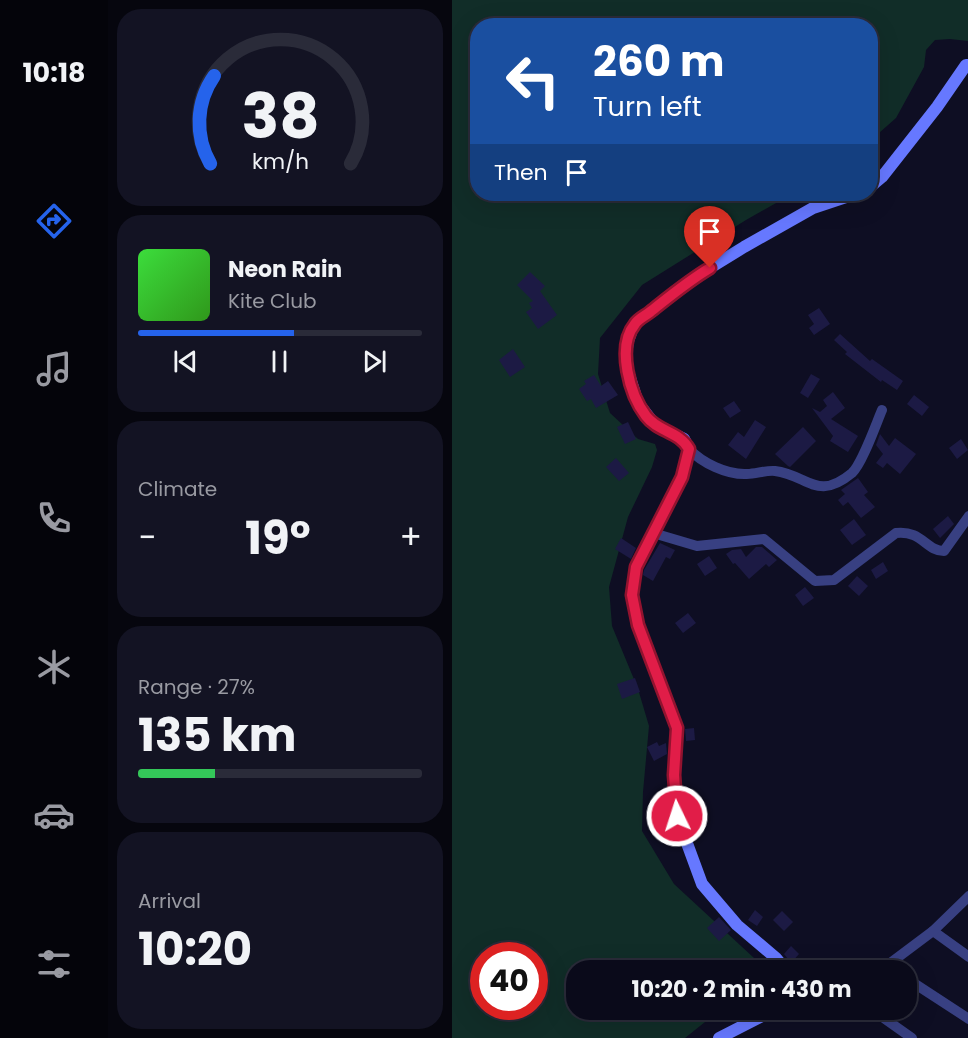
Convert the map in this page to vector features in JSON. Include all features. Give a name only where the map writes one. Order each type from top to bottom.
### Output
[{"type":"street","points":[[878,180],[938,107],[968,65]]},
{"type":"street","points":[[834,201],[813,208],[692,279],[634,324],[628,341],[625,362],[638,403],[655,425],[684,439],[695,456],[718,468],[734,473],[773,471],[793,475],[812,486],[834,484],[854,471],[882,410]]},
{"type":"street","points":[[689,449],[682,477],[636,567],[632,595],[638,625],[677,728],[674,775],[677,816],[702,884],[737,925],[778,960]]},
{"type":"street","points":[[653,533],[697,546],[764,539],[815,581],[822,582],[834,580],[896,533],[909,531],[938,551],[944,551],[968,516]]},
{"type":"street","points":[[899,960],[968,896]]},
{"type":"street","points":[[933,931],[968,957]]},
{"type":"street","points":[[917,985],[968,1019]]},
{"type":"street","points":[[719,1038],[754,1020]]},
{"type":"street","points":[[886,1020],[912,1038]]},
{"type":"green space","points":[[452,0],[968,0],[968,41],[935,40],[926,50],[924,67],[896,118],[878,134],[878,18],[470,18],[470,201],[780,201],[642,285],[600,338],[598,374],[610,413],[638,439],[655,444],[657,450],[652,467],[628,517],[609,587],[612,626],[638,689],[649,726],[642,831],[674,884],[756,960],[566,960],[566,1020],[708,1020],[685,1038],[452,1038]]},
{"type":"building","points":[[530,272],[545,286],[540,291],[557,315],[538,329],[526,312],[532,308],[529,303],[533,301],[517,285]]},
{"type":"building","points":[[819,308],[830,324],[814,335],[809,328],[814,324],[808,315]]},
{"type":"building","points":[[840,334],[870,361],[872,359],[903,381],[897,390],[882,380],[881,382],[845,354],[847,352],[834,340]]},
{"type":"building","points":[[513,349],[525,367],[510,377],[499,360]]},
{"type":"building","points":[[811,374],[820,379],[808,398],[800,393]]},
{"type":"building","points":[[594,375],[601,386],[608,381],[618,395],[596,408],[591,399],[587,401],[579,389],[586,384],[584,381]]},
{"type":"building","points":[[833,392],[845,408],[831,419],[858,436],[848,452],[830,441],[833,436],[812,408],[820,412],[827,406],[823,400]]},
{"type":"building","points":[[914,395],[929,407],[922,416],[907,404]]},
{"type":"building","points":[[734,401],[741,411],[730,418],[723,408]]},
{"type":"building","points":[[755,420],[766,427],[746,459],[728,445],[738,432],[744,437]]},
{"type":"building","points":[[628,422],[636,439],[625,444],[617,427]]},
{"type":"building","points":[[803,427],[816,441],[790,467],[775,454]]},
{"type":"building","points":[[880,434],[889,446],[895,438],[916,454],[900,474],[887,463],[883,468],[876,463],[883,454],[876,445]]},
{"type":"building","points":[[961,439],[968,450],[957,459],[949,448]]},
{"type":"building","points":[[616,458],[629,473],[619,481],[606,467]]},
{"type":"building","points":[[858,478],[868,492],[864,495],[875,507],[861,518],[848,502],[843,506],[838,500],[845,494],[841,490]]},
{"type":"building","points":[[948,516],[954,524],[940,538],[933,529]]},
{"type":"building","points":[[854,519],[866,535],[852,545],[840,530]]},
{"type":"building","points":[[621,538],[636,548],[631,559],[615,549]]},
{"type":"building","points":[[660,543],[675,550],[670,559],[666,557],[653,581],[643,575]]},
{"type":"building","points":[[756,547],[762,547],[777,560],[769,567],[766,564],[749,579],[726,554],[732,550],[741,549],[746,557]]},
{"type":"building","points":[[709,556],[717,568],[705,576],[697,564]]},
{"type":"building","points":[[883,562],[888,571],[876,579],[871,570]]},
{"type":"building","points":[[857,576],[868,586],[859,596],[848,586]]},
{"type":"building","points":[[805,587],[814,598],[803,606],[795,595]]},
{"type":"building","points":[[688,613],[696,623],[683,633],[675,623]]},
{"type":"building","points":[[635,678],[640,692],[622,699],[617,684]]},
{"type":"building","points":[[694,728],[695,740],[686,741],[685,729]]},
{"type":"building","points":[[657,742],[659,746],[666,743],[667,754],[654,761],[647,747]]},
{"type":"building","points":[[755,910],[763,917],[757,926],[748,920]]},
{"type":"building","points":[[782,911],[793,922],[784,931],[773,920]]},
{"type":"building","points":[[719,917],[731,930],[719,941],[707,928]]},
{"type":"building","points":[[791,946],[799,954],[794,960],[789,960],[784,954]]},
{"type":"route","points":[[677,816],[674,775],[677,728],[638,625],[632,595],[636,567],[682,477],[689,449],[684,439],[655,425],[646,416],[638,403],[625,362],[628,341],[634,324],[692,279],[710,268]]}]
